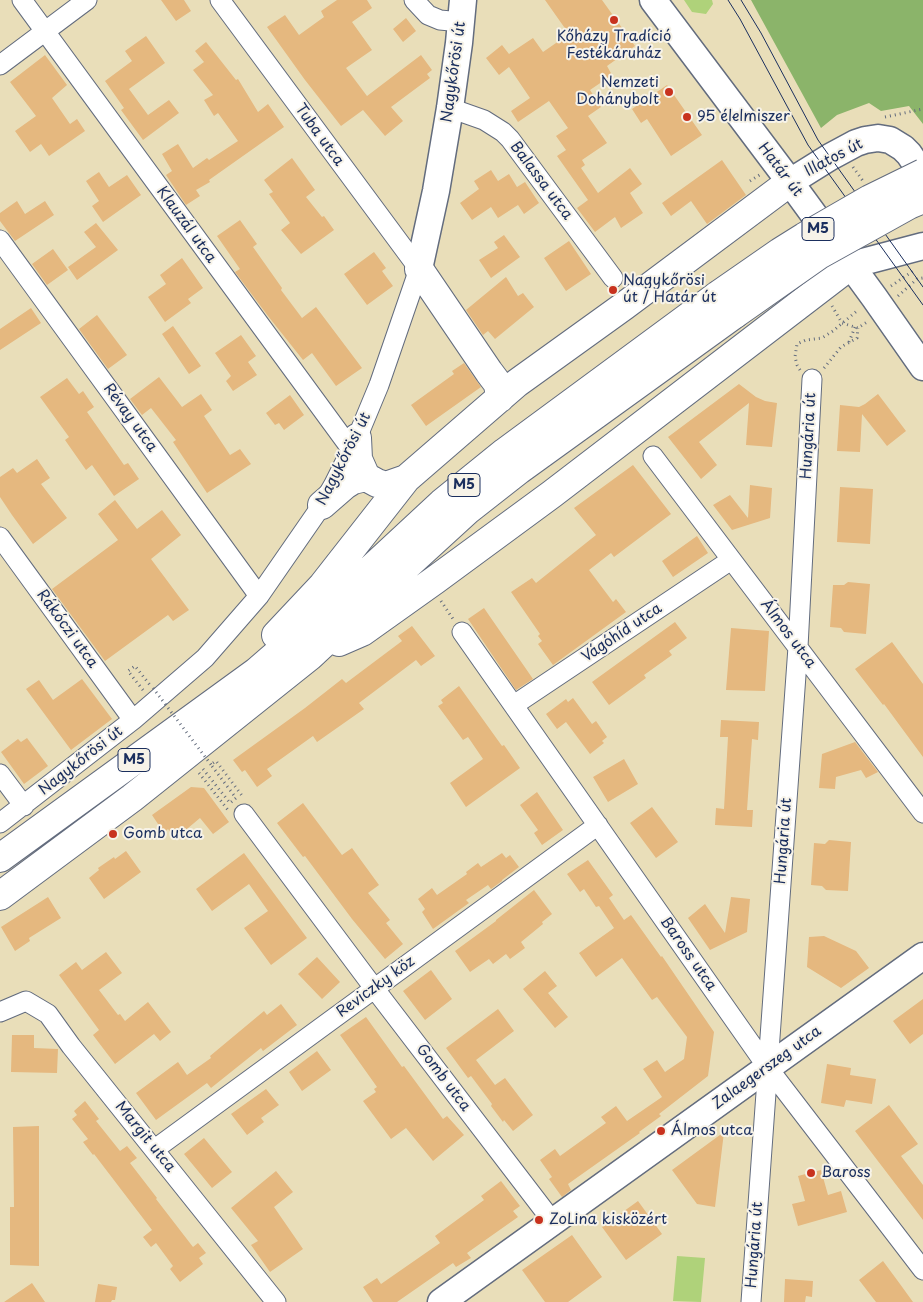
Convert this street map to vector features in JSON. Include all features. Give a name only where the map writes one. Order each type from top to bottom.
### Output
[{"type":"main road","name":"M5","points":[[0,896],[132,798],[310,656],[468,510],[726,304],[780,252],[870,199],[923,174]]},
{"type":"main road","points":[[225,694],[252,660],[323,585],[406,479],[517,384],[790,182]]},
{"type":"main road","name":"M5","points":[[726,304],[923,199]]},
{"type":"main road","points":[[310,656],[362,632],[435,580],[552,494],[850,265]]},
{"type":"main road","points":[[419,269],[498,384],[500,398]]},
{"type":"main road","name":"Nagykőrösi út","points":[[0,858],[256,672],[290,644],[448,497],[505,452],[595,385],[726,304]]},
{"type":"main road","points":[[354,444],[366,477],[386,486],[406,479]]},
{"type":"main road","points":[[322,505],[345,485],[353,480],[366,477]]},
{"type":"street","name":"Klauzál utca","points":[[22,0],[354,444]]},
{"type":"street","points":[[0,65],[87,0]]},
{"type":"street","name":"Tuba utca","points":[[220,0],[419,269]]},
{"type":"street","points":[[414,0],[428,14],[440,20],[462,11]]},
{"type":"street","name":"Határ út","points":[[652,0],[790,182],[923,367]]},
{"type":"street","name":"Nagykőrösi út","points":[[0,823],[133,720],[205,658],[259,596],[322,505],[334,484],[354,444],[390,356],[419,269],[436,191],[450,108],[462,11]]},
{"type":"street","name":"Balassa utca","points":[[450,108],[493,124],[507,135],[613,278]]},
{"type":"street","name":"Illatos út","points":[[790,182],[830,157],[856,144],[878,138],[890,140],[903,148],[923,174]]},
{"type":"street","name":"Révay utca","points":[[0,240],[259,596]]},
{"type":"street","points":[[850,265],[923,246]]},
{"type":"street","name":"Hungária út","points":[[751,1302],[798,647],[812,382]]},
{"type":"street","name":"Álmos utca","points":[[653,456],[923,813]]},
{"type":"street","name":"Rákóczi utca","points":[[0,537],[133,720]]},
{"type":"street","name":"Vágóhíd utca","points":[[514,705],[731,560]]},
{"type":"street","name":"Baross utca","points":[[462,632],[768,1068],[923,1270]]},
{"type":"street","points":[[0,774],[24,806]]},
{"type":"street","name":"Gomb utca","points":[[244,814],[553,1222]]},
{"type":"street","name":"Reviczky köz","points":[[154,1149],[598,825]]},
{"type":"street","name":"Zalaegerszeg utca","points":[[441,1302],[923,956]]},
{"type":"street","name":"Margit utca","points":[[0,1012],[26,1001],[48,1014],[71,1046],[276,1302]]},
{"type":"path","points":[[848,318],[822,338],[806,340],[796,344],[795,357],[797,365],[812,382],[841,347],[857,338],[857,327]]},
{"type":"path","points":[[439,598],[462,632]]},
{"type":"path","points":[[146,694],[128,671],[135,666],[236,798],[230,803],[203,769]]},
{"type":"path","points":[[199,773],[236,820],[244,814],[251,808],[216,760]]},
{"type":"green space","points":[[684,0],[712,0],[713,4],[706,14],[692,12]]},
{"type":"green space","points":[[751,0],[923,0],[923,124],[909,106],[881,111],[869,103],[837,115],[821,128]]},
{"type":"green space","points":[[677,1256],[705,1258],[701,1302],[673,1301]]},
{"type":"building","points":[[161,0],[184,0],[191,11],[176,21]]},
{"type":"building","points":[[337,0],[367,0],[372,8],[352,22],[372,50],[346,68],[367,96],[421,55],[432,70],[427,74],[430,78],[391,107],[403,121],[385,136],[363,110],[341,126],[267,27],[285,15],[299,35],[324,17],[321,11]]},
{"type":"building","points":[[545,0],[602,0],[635,46],[607,66],[612,75],[590,90],[601,107],[588,116],[607,143],[582,160],[585,165],[581,168],[598,193],[630,168],[642,184],[630,193],[643,213],[621,228],[615,217],[595,232],[577,208],[588,200],[557,156],[566,150],[556,136],[568,128],[549,101],[518,122],[511,111],[530,98],[509,67],[499,75],[486,58],[502,45],[509,54],[533,38],[543,52],[569,34]]},
{"type":"building","points":[[406,18],[416,31],[403,42],[393,29]]},
{"type":"building","points":[[146,36],[165,63],[129,89],[148,115],[169,100],[179,113],[143,140],[121,110],[124,108],[105,81],[132,61],[125,51]]},
{"type":"building","points":[[206,42],[236,80],[238,79],[258,112],[268,104],[284,127],[209,180],[210,182],[196,190],[200,196],[186,205],[166,175],[172,171],[162,154],[178,144],[193,168],[238,141],[218,113],[214,116],[204,100],[213,95],[193,70],[204,62],[195,51]]},
{"type":"building","points":[[45,55],[67,85],[52,98],[70,124],[77,119],[85,131],[49,156],[41,144],[30,152],[15,131],[36,116],[10,82]]},
{"type":"building","points":[[667,85],[702,135],[671,156],[647,119],[641,123],[632,109]]},
{"type":"building","points":[[292,158],[315,190],[306,197],[334,230],[301,254],[281,230],[290,223],[269,194],[273,192],[264,180]]},
{"type":"building","points":[[722,160],[746,195],[707,224],[691,201],[671,216],[662,203]]},
{"type":"building","points":[[491,170],[498,181],[509,174],[517,187],[525,182],[539,203],[524,214],[518,205],[498,218],[491,207],[472,220],[460,203],[479,189],[474,181]]},
{"type":"building","points":[[99,172],[109,187],[127,175],[141,195],[103,222],[92,206],[99,201],[86,181]]},
{"type":"building","points":[[17,201],[25,214],[45,201],[54,215],[15,241],[0,221],[0,213]]},
{"type":"building","points":[[240,220],[257,244],[253,247],[302,318],[316,307],[362,368],[336,386],[312,353],[303,360],[235,272],[240,269],[217,236]]},
{"type":"building","points":[[96,223],[118,250],[77,280],[68,267],[96,247],[84,232]]},
{"type":"building","points":[[504,235],[520,257],[491,278],[479,260],[498,248],[494,242]]},
{"type":"building","points":[[569,241],[591,274],[566,291],[544,258]]},
{"type":"building","points":[[53,249],[68,270],[47,285],[32,264]]},
{"type":"building","points":[[374,252],[386,268],[382,271],[393,286],[367,305],[344,274]]},
{"type":"building","points":[[182,258],[203,288],[188,299],[191,303],[165,322],[148,297],[166,284],[160,275]]},
{"type":"building","points":[[506,277],[518,296],[523,293],[534,307],[495,339],[488,331],[483,335],[466,310]]},
{"type":"building","points":[[31,308],[41,323],[0,350],[0,329]]},
{"type":"building","points":[[97,315],[127,355],[108,369],[79,329]]},
{"type":"building","points":[[173,326],[201,366],[189,374],[162,334]]},
{"type":"building","points":[[241,335],[256,356],[248,362],[257,375],[233,391],[226,381],[231,376],[215,353]]},
{"type":"building","points":[[464,363],[481,387],[426,426],[411,405],[454,374],[452,371]]},
{"type":"building","points":[[159,377],[182,407],[201,394],[212,410],[204,416],[230,455],[240,449],[251,464],[207,493],[173,442],[176,440],[151,408],[142,415],[130,399]]},
{"type":"building","points":[[67,378],[79,394],[83,391],[94,407],[87,412],[124,465],[128,463],[139,479],[114,496],[92,465],[86,470],[65,440],[69,437],[40,397]]},
{"type":"building","points":[[739,384],[756,397],[777,403],[772,447],[746,445],[749,403],[699,442],[717,465],[701,479],[668,437]]},
{"type":"building","points":[[878,394],[906,431],[887,446],[862,414],[860,452],[837,451],[840,405],[859,407]]},
{"type":"building","points":[[290,395],[304,415],[284,430],[279,423],[275,425],[266,413]]},
{"type":"building","points":[[37,459],[50,478],[41,484],[67,518],[33,544],[0,497],[0,477],[13,468],[17,473]]},
{"type":"building","points":[[633,465],[671,514],[614,557],[611,553],[589,570],[613,602],[616,599],[626,612],[553,665],[538,644],[542,641],[538,636],[540,634],[511,592],[532,578],[536,583],[596,535],[574,508]]},
{"type":"building","points":[[750,485],[772,488],[770,518],[732,530],[713,505],[730,495],[748,518]]},
{"type":"building","points":[[840,487],[873,489],[870,544],[837,542]]},
{"type":"building","points":[[115,500],[137,529],[162,510],[181,535],[151,559],[189,610],[173,621],[168,615],[105,661],[52,589],[118,540],[98,514]]},
{"type":"building","points":[[697,536],[708,553],[673,577],[662,561]]},
{"type":"building","points":[[848,582],[870,584],[866,634],[844,632],[841,628],[830,627],[833,585],[844,585]]},
{"type":"building","points":[[484,608],[533,679],[516,690],[468,619]]},
{"type":"building","points":[[675,622],[687,638],[669,651],[672,655],[644,675],[646,678],[609,705],[592,682]]},
{"type":"building","points":[[412,626],[435,656],[421,666],[416,660],[359,703],[364,709],[317,742],[313,736],[267,769],[272,776],[257,787],[245,770],[242,772],[233,760],[342,679],[346,683],[402,641],[398,636]]},
{"type":"building","points":[[731,628],[769,631],[765,691],[726,690]]},
{"type":"building","points":[[892,642],[923,684],[923,757],[884,704],[855,669]]},
{"type":"building","points":[[82,679],[112,719],[71,750],[26,689],[39,680],[53,700]]},
{"type":"building","points":[[459,686],[520,768],[466,807],[450,783],[483,759],[468,737],[463,740],[438,706],[443,703],[441,700]]},
{"type":"building","points":[[573,698],[592,724],[596,721],[607,737],[602,741],[604,743],[590,754],[566,722],[557,729],[546,714],[566,699],[568,702]]},
{"type":"building","points":[[721,720],[759,722],[758,740],[752,739],[747,810],[753,810],[752,827],[715,825],[716,808],[724,809],[728,737],[720,737]]},
{"type":"building","points":[[27,738],[48,766],[24,784],[1,752],[18,739],[21,742]]},
{"type":"building","points":[[855,742],[878,772],[866,778],[861,770],[836,777],[835,789],[819,788],[822,754]]},
{"type":"building","points":[[624,759],[638,784],[608,802],[593,777]]},
{"type":"building","points":[[191,787],[204,788],[229,822],[213,834],[200,818],[175,839],[168,829],[164,833],[152,815]]},
{"type":"building","points":[[537,792],[563,830],[542,845],[534,833],[538,830],[520,805]]},
{"type":"building","points":[[303,803],[342,855],[352,848],[379,885],[368,893],[390,920],[386,923],[403,944],[385,959],[277,823]]},
{"type":"building","points":[[652,807],[678,842],[656,858],[630,823]]},
{"type":"building","points":[[829,840],[851,842],[848,891],[826,890],[822,886],[811,885],[814,843],[825,844]]},
{"type":"building","points":[[126,851],[141,872],[104,899],[89,878],[99,870],[98,868]]},
{"type":"building","points":[[244,853],[307,938],[271,965],[244,928],[268,911],[249,884],[212,911],[196,889]]},
{"type":"building","points":[[502,853],[506,858],[510,855],[519,867],[491,889],[488,885],[466,900],[469,903],[433,929],[422,912],[425,909],[418,899],[432,888],[437,895],[467,874],[466,872],[478,863],[481,867]]},
{"type":"building","points":[[588,860],[613,895],[609,898],[624,920],[631,915],[662,956],[714,1032],[708,1076],[659,1114],[661,1116],[640,1133],[568,1184],[571,1190],[562,1197],[549,1179],[552,1177],[540,1160],[555,1149],[560,1156],[606,1123],[601,1117],[616,1106],[627,1121],[662,1097],[643,1069],[657,1060],[665,1072],[684,1059],[687,1037],[657,997],[652,1000],[622,958],[596,977],[579,953],[614,928],[599,906],[596,907],[584,889],[580,892],[567,874]]},
{"type":"building","points":[[534,890],[552,914],[521,942],[525,948],[510,959],[506,954],[493,964],[489,959],[470,972],[455,951]]},
{"type":"building","points":[[48,897],[61,918],[29,938],[30,941],[15,951],[1,927]]},
{"type":"building","points":[[731,897],[750,899],[747,932],[710,950],[688,918],[705,904],[725,933]]},
{"type":"building","points":[[824,936],[856,951],[869,968],[841,988],[807,967],[809,937]]},
{"type":"building","points":[[106,952],[122,973],[99,990],[118,1015],[120,1014],[125,1021],[148,1002],[171,1032],[160,1041],[154,1034],[115,1064],[93,1035],[99,1030],[59,975],[76,962],[82,970]]},
{"type":"building","points":[[317,957],[340,982],[322,999],[298,974]]},
{"type":"building","points":[[431,970],[452,999],[425,1020],[403,991]]},
{"type":"building","points":[[545,971],[557,986],[548,993],[568,1017],[555,1028],[523,989]]},
{"type":"building","points":[[923,999],[923,1034],[910,1044],[893,1021]]},
{"type":"building","points":[[281,1004],[297,1025],[263,1051],[261,1048],[211,1088],[207,1083],[156,1120],[136,1093],[178,1062],[187,1075],[211,1058],[210,1056],[264,1011],[267,1015]]},
{"type":"building","points":[[498,1009],[514,1031],[476,1060],[495,1085],[505,1078],[533,1115],[513,1131],[504,1120],[503,1122],[471,1076],[468,1078],[446,1048]]},
{"type":"building","points":[[366,1017],[443,1119],[447,1116],[464,1135],[433,1161],[406,1128],[391,1139],[363,1101],[376,1092],[374,1089],[377,1087],[340,1035]]},
{"type":"building","points":[[12,1035],[34,1035],[34,1048],[58,1049],[57,1073],[11,1072]]},
{"type":"building","points":[[317,1051],[331,1070],[302,1091],[289,1072]]},
{"type":"building","points":[[827,1064],[851,1068],[850,1075],[876,1079],[872,1104],[846,1100],[844,1107],[821,1103]]},
{"type":"building","points":[[266,1089],[279,1105],[261,1118],[264,1122],[247,1135],[231,1114]]},
{"type":"building","points":[[85,1101],[99,1119],[96,1121],[120,1151],[127,1146],[137,1158],[130,1163],[193,1247],[198,1243],[206,1253],[199,1258],[203,1264],[180,1282],[170,1269],[173,1266],[156,1243],[151,1247],[143,1237],[152,1230],[83,1142],[88,1139],[72,1119],[77,1115],[74,1111]]},
{"type":"building","points":[[889,1105],[918,1144],[901,1156],[923,1185],[923,1220],[855,1131]]},
{"type":"building","points":[[39,1126],[39,1266],[10,1265],[10,1207],[14,1207],[13,1127]]},
{"type":"building","points":[[724,1132],[715,1207],[697,1204],[672,1170]]},
{"type":"building","points":[[204,1138],[232,1172],[212,1188],[184,1154]]},
{"type":"building","points":[[821,1170],[828,1195],[841,1191],[847,1212],[798,1226],[792,1204],[805,1201],[798,1176]]},
{"type":"building","points":[[276,1171],[293,1192],[274,1207],[303,1249],[270,1272],[251,1245],[258,1241],[231,1208]]},
{"type":"building","points":[[501,1181],[520,1206],[513,1211],[518,1217],[467,1253],[471,1258],[456,1267],[453,1263],[397,1302],[373,1302],[363,1287],[377,1278],[381,1284],[440,1243],[435,1236],[484,1200],[481,1196]]},
{"type":"building","points":[[638,1201],[662,1234],[626,1260],[602,1227]]},
{"type":"building","points":[[572,1235],[602,1277],[568,1302],[545,1302],[522,1270]]},
{"type":"building","points":[[883,1261],[913,1302],[876,1302],[859,1280]]},
{"type":"building","points":[[785,1279],[813,1281],[812,1297],[806,1296],[805,1302],[784,1302]]},
{"type":"building","points":[[32,1283],[45,1302],[4,1302]]},
{"type":"building","points":[[98,1284],[117,1287],[115,1300],[111,1302],[95,1302]]},
{"type":"tram line","points":[[728,0],[808,145],[923,305]]},
{"type":"tram line","points":[[741,0],[761,33],[818,140],[923,287]]},
{"type":"place","name":"Kőházy Tradíció Festékáruház","points":[[614,20]]},
{"type":"place","name":"Nemzeti Dohánybolt","points":[[669,92]]},
{"type":"place","name":"95 élelmiszer","points":[[687,117]]},
{"type":"place","name":"Nagykőrösi út / Határ út","points":[[613,290]]},
{"type":"place","name":"Gomb utca","points":[[113,834]]},
{"type":"place","name":"Álmos utca","points":[[661,1131]]},
{"type":"place","name":"Baross","points":[[811,1173]]},
{"type":"place","name":"ZoLina kisközért","points":[[539,1220]]}]
